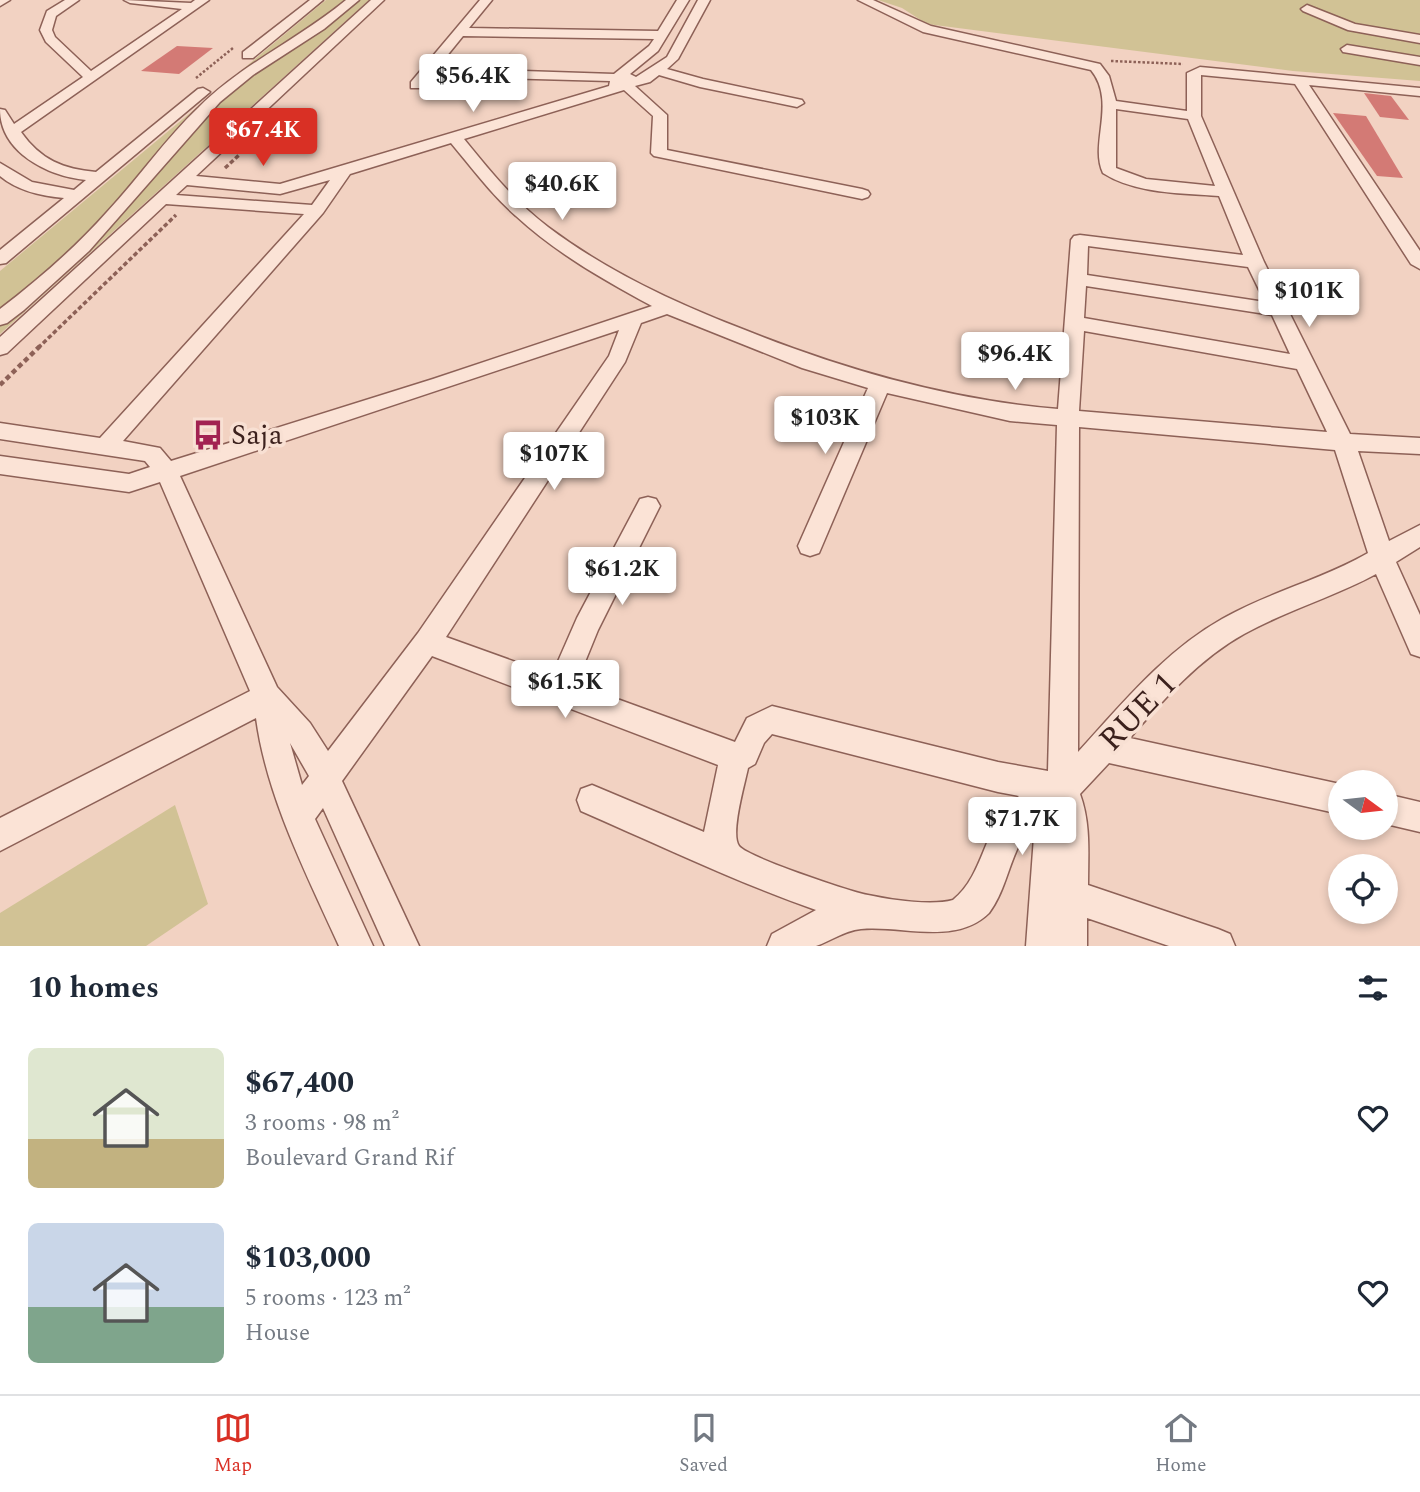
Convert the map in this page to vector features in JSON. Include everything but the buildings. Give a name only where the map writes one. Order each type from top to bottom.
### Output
[{"type":"street","points":[[74,0],[51,14],[46,30],[50,39],[91,78]]},
{"type":"street","points":[[130,0],[198,4]]},
{"type":"street","points":[[0,258],[317,0]]},
{"type":"street","points":[[0,320],[82,248],[127,200],[171,144],[216,98],[266,58],[327,21],[354,0]]},
{"type":"street","points":[[0,348],[165,199],[378,0]]},
{"type":"street","points":[[416,85],[486,0]]},
{"type":"street","points":[[620,83],[654,48],[683,0]]},
{"type":"street","points":[[185,180],[280,188],[342,174],[651,74],[672,59],[704,0]]},
{"type":"street","points":[[864,0],[927,29],[1096,67],[1102,73],[1109,104],[1108,170],[1115,176],[1133,181],[1226,192]]},
{"type":"street","points":[[12,132],[198,4]]},
{"type":"street","points":[[1307,9],[1352,27],[1420,39]]},
{"type":"street","points":[[1352,27],[1347,49],[1377,89]]},
{"type":"street","points":[[461,32],[662,35]]},
{"type":"street","points":[[1347,49],[1420,61]]},
{"type":"street","points":[[1420,92],[1207,71],[1194,74],[1194,116],[1255,262],[1355,470],[1381,556],[1420,645]]},
{"type":"street","points":[[427,72],[620,83],[660,115],[659,153],[862,194]]},
{"type":"street","points":[[651,74],[797,103]]},
{"type":"street","points":[[1300,82],[1420,264]]},
{"type":"street","points":[[1109,104],[1194,116]]},
{"type":"street","points":[[0,113],[34,158],[46,167],[56,172],[98,177]]},
{"type":"street","points":[[455,138],[503,196],[548,236],[607,274],[668,307],[809,363],[880,384],[1010,412],[1068,420],[1420,446]]},
{"type":"street","points":[[0,168],[16,182],[31,188],[77,195]]},
{"type":"street","points":[[106,446],[317,209],[342,174]]},
{"type":"street","points":[[165,199],[317,209]]},
{"type":"street","points":[[1070,946],[1072,814],[1063,789],[1068,420],[1080,240],[1255,262]]},
{"type":"street","points":[[1078,279],[1277,310]]},
{"type":"street","points":[[0,465],[129,483],[668,307]]},
{"type":"street","points":[[298,816],[426,642],[618,357],[633,318]]},
{"type":"street","points":[[1075,323],[1302,363]]},
{"type":"street","points":[[810,546],[880,384]]},
{"type":"street","points":[[0,431],[152,454],[167,472],[267,697],[275,750],[298,816],[356,946]]},
{"type":"street","points":[[559,691],[586,626],[648,506]]},
{"type":"street","name":"RUE 1","points":[[784,946],[810,929],[829,921],[869,912],[934,921],[951,918],[966,911],[978,900],[987,885],[998,847],[1025,810],[1063,789],[1147,699],[1199,649],[1263,610],[1349,576],[1420,535]]},
{"type":"street","points":[[426,642],[734,757],[745,754],[755,729],[763,721],[772,720],[998,777],[1063,789]]},
{"type":"street","points":[[267,697],[300,733],[325,778],[402,946]]},
{"type":"street","points":[[0,835],[267,697]]},
{"type":"street","points":[[1104,747],[1328,796]]},
{"type":"street","points":[[728,858],[719,836],[734,757]]},
{"type":"street","points":[[1043,946],[1051,818],[1063,789]]},
{"type":"street","points":[[592,800],[728,858],[751,871],[869,912]]},
{"type":"street","points":[[1398,812],[1420,817]]},
{"type":"street","points":[[1071,896],[1218,946]]},
{"type":"path","points":[[1096,67],[1108,61],[1146,61],[1187,64],[1207,71]]},
{"type":"shaded area","points":[[326,0],[369,0],[0,334],[0,271]]},
{"type":"shaded area","points":[[878,0],[1420,0],[1420,81],[1293,71],[927,24],[902,8]]},
{"type":"shaded area","points":[[175,805],[208,904],[146,946],[0,946],[0,913]]},
{"type":"place","name":"Saja","points":[[208,435]]}]
